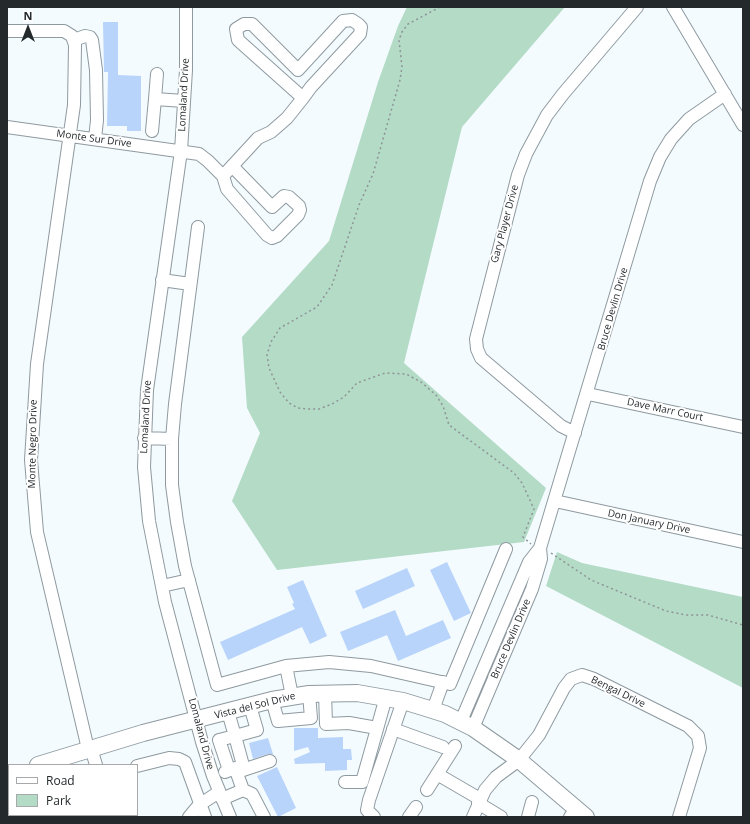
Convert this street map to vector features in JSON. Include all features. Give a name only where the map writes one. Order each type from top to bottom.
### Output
[{"type":"main road","name":"Vista del Sol Drive","points":[[41,764],[89,749],[272,700],[309,694],[357,693],[403,701],[433,710],[467,725],[519,760],[577,814]]},
{"type":"street","name":"Lomaland Drive","points":[[186,7],[186,70],[181,151],[147,390],[144,467],[149,521],[162,586],[206,756],[220,796],[230,817]]},
{"type":"street","name":"Gary Player Drive","points":[[575,433],[561,426],[481,358],[477,349],[476,339],[518,174],[526,154],[547,115],[637,7]]},
{"type":"street","points":[[673,7],[743,125]]},
{"type":"street","points":[[222,176],[258,138],[271,132],[287,118],[313,84],[360,34],[361,27],[352,20],[344,21],[298,70]]},
{"type":"street","points":[[303,98],[238,40],[236,29],[244,24],[252,24],[313,84]]},
{"type":"street","points":[[7,31],[64,31],[69,33],[74,40],[85,36],[90,36],[92,40],[96,70],[95,139]]},
{"type":"street","name":"Monte Negro Drive","points":[[74,40],[74,105],[37,364],[31,460],[36,532],[89,749],[96,764]]},
{"type":"street","points":[[152,131],[157,74]]},
{"type":"street","name":"Bruce Devlin Drive","points":[[467,725],[529,562],[540,548],[588,394],[650,181],[660,157],[671,139],[689,119],[725,94]]},
{"type":"street","points":[[155,98],[184,101]]},
{"type":"street","name":"Monte Sur Drive","points":[[7,127],[199,154],[208,160],[222,176],[227,189],[267,235],[272,238],[277,236],[298,215],[300,210],[299,206],[289,197],[284,196],[272,207]]},
{"type":"street","points":[[232,166],[272,207],[258,223]]},
{"type":"street","points":[[198,227],[172,438],[174,500],[189,580],[217,685],[286,666],[329,662],[371,666],[450,684],[506,549]]},
{"type":"street","points":[[162,280],[190,284]]},
{"type":"street","name":"Dave Marr Court","points":[[588,394],[743,427]]},
{"type":"street","points":[[144,438],[172,438]]},
{"type":"street","name":"Don January Drive","points":[[555,502],[743,542]]},
{"type":"street","points":[[162,586],[189,580]]},
{"type":"street","points":[[286,666],[292,696]]},
{"type":"street","name":"Bengal Drive","points":[[473,817],[479,801],[496,777],[519,760],[539,735],[564,688],[571,679],[582,675],[594,679],[688,726],[698,736],[700,748],[679,817]]},
{"type":"street","points":[[433,710],[444,682]]},
{"type":"street","points":[[325,693],[326,724],[349,723],[377,728]]},
{"type":"street","points":[[272,700],[278,721],[311,718],[309,694]]},
{"type":"street","points":[[344,782],[362,782],[386,697]]},
{"type":"street","points":[[374,817],[368,810],[375,782],[403,701]]},
{"type":"street","points":[[235,736],[257,730],[250,706]]},
{"type":"street","points":[[228,712],[235,736],[228,751],[243,790]]},
{"type":"street","points":[[393,729],[443,747]]},
{"type":"street","points":[[427,790],[455,746]]},
{"type":"street","points":[[206,756],[228,751]]},
{"type":"street","points":[[138,766],[169,758],[180,759],[185,762],[199,805],[205,817]]},
{"type":"street","points":[[213,776],[236,771],[270,760]]},
{"type":"street","points":[[437,774],[479,801],[500,817]]},
{"type":"street","points":[[363,778],[375,782]]},
{"type":"street","points":[[189,817],[199,805],[220,796],[243,790],[252,794],[264,817]]},
{"type":"street","points":[[528,817],[532,802]]},
{"type":"path","points":[[440,7],[408,24],[402,32],[399,40],[402,67],[400,80],[373,174],[359,205],[332,285],[317,307],[280,328],[270,342],[267,354],[269,368],[280,392],[289,402],[298,408],[307,410],[319,409],[344,397],[357,384],[385,373],[406,374],[421,382],[436,395],[449,425],[514,473],[522,483],[534,509],[523,537],[528,542],[549,552],[591,580],[666,611],[686,615],[708,615],[743,625]]},
{"type":"green space","points":[[407,7],[565,7],[462,127],[404,363],[546,488],[524,542],[277,570],[232,501],[260,433],[247,408],[242,337],[329,241],[378,82],[398,26]]},
{"type":"green space","points":[[557,552],[582,563],[743,597],[743,688],[546,586]]},
{"type":"building","points":[[103,22],[118,22],[118,75],[141,76],[141,131],[127,131],[127,126],[107,126],[108,72],[104,72]]},
{"type":"building","points":[[447,562],[471,613],[454,621],[430,570]]},
{"type":"building","points":[[407,568],[415,586],[363,609],[355,591]]},
{"type":"building","points":[[303,580],[327,636],[310,644],[302,627],[228,660],[220,642],[295,609],[287,587]]},
{"type":"building","points":[[395,610],[406,636],[443,620],[451,638],[398,661],[387,635],[348,651],[340,632]]},
{"type":"building","points":[[294,728],[318,728],[318,738],[343,737],[343,749],[351,749],[352,760],[347,760],[347,770],[325,771],[325,763],[295,764],[294,759],[310,752],[308,747],[294,751]]},
{"type":"building","points":[[268,738],[273,754],[268,754],[253,759],[249,743]]},
{"type":"building","points":[[277,767],[296,808],[278,817],[257,776]]}]
